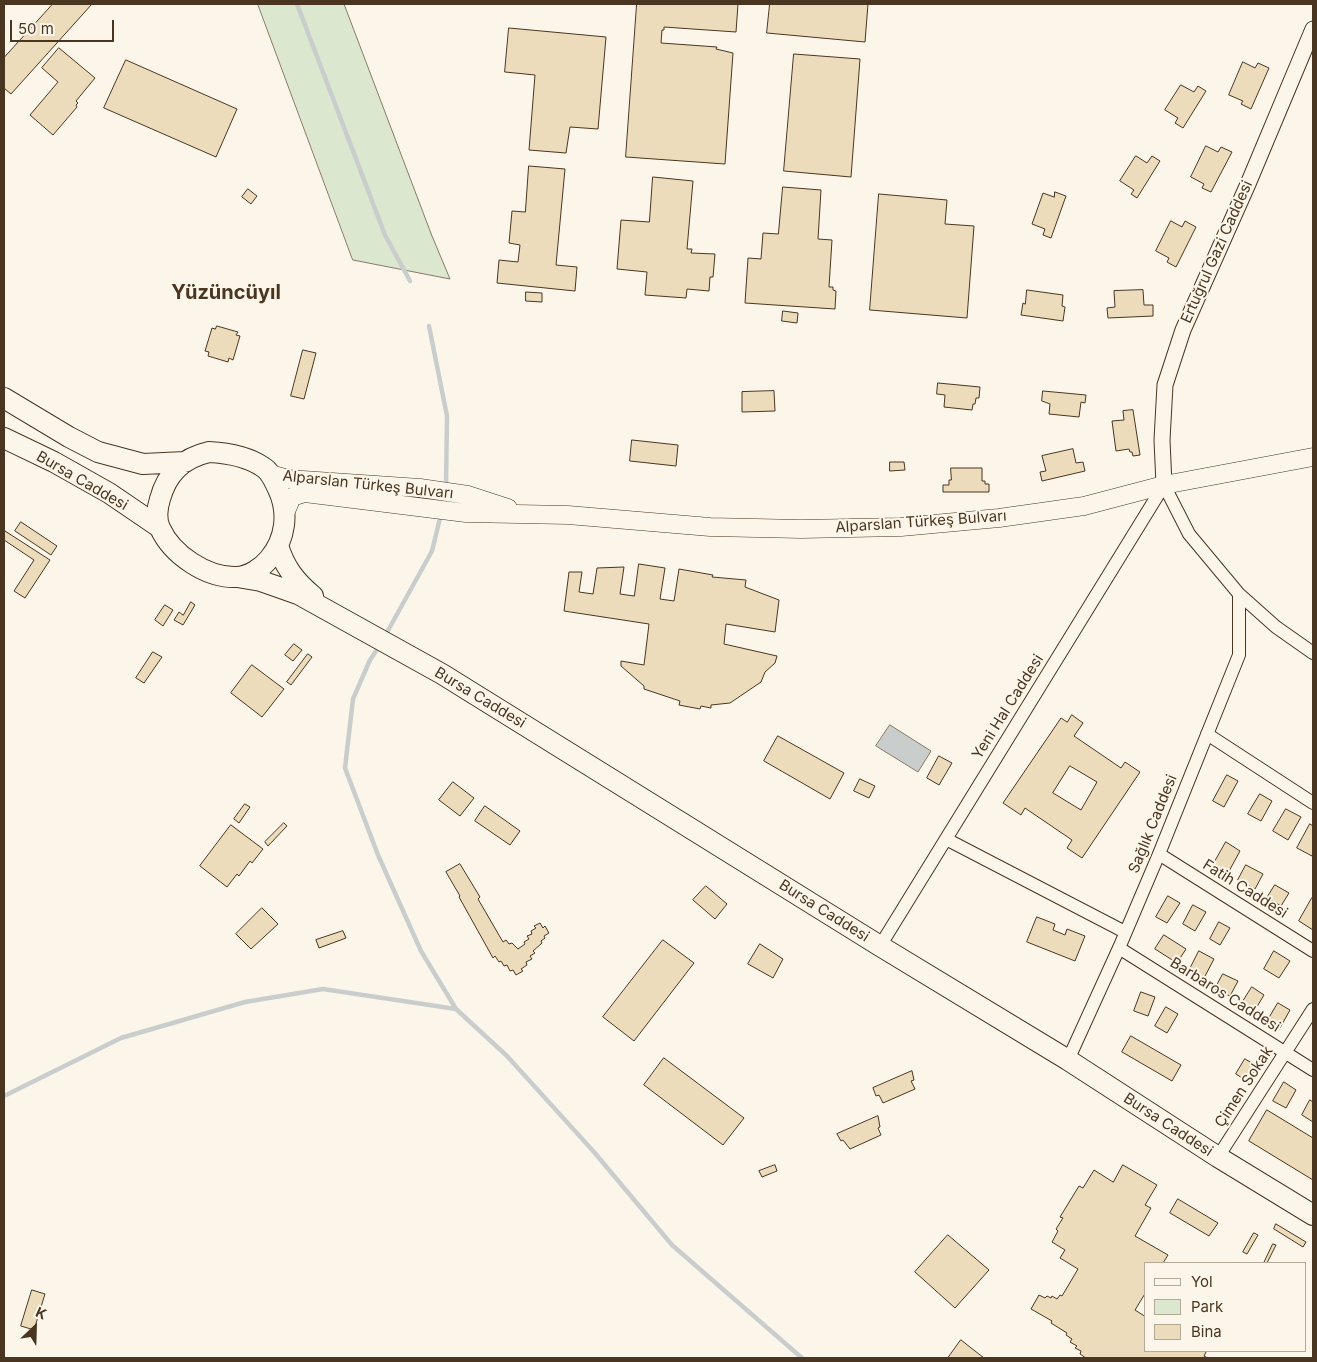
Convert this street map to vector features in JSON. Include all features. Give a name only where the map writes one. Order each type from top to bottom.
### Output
[{"type":"main road","name":"Bursa Caddesi","points":[[4,398],[98,452],[143,464],[185,462]]},
{"type":"main road","name":"Bursa Caddesi","points":[[4,438],[54,462],[109,493],[159,527]]},
{"type":"main road","points":[[209,452],[232,454],[255,463],[270,474],[282,497],[286,511],[285,526],[278,545],[268,560],[252,573],[237,577],[216,574],[194,564],[176,551],[159,527],[158,505],[164,485],[173,472],[185,462],[198,455],[209,452]]},
{"type":"main road","name":"Alparslan Türkeş Bulvarı","points":[[286,511],[292,497],[305,493],[466,513],[568,515],[710,527],[801,529],[901,527],[999,518],[1084,506],[1164,485],[1313,457]]},
{"type":"main road","name":"Alparslan Türkeş Bulvarı","points":[[270,474],[288,479],[420,488],[468,495],[523,513]]},
{"type":"main road","name":"Bursa Caddesi","points":[[278,545],[290,572],[301,586],[332,612]]},
{"type":"main road","name":"Bursa Caddesi","points":[[237,577],[279,586],[332,612],[467,690],[1068,1060],[1218,1157],[1313,1215]]},
{"type":"street","name":"Ertuğrul Gazi Caddesi","points":[[1164,485],[1162,440],[1165,384],[1183,330],[1248,184],[1313,29]]},
{"type":"street","points":[[1164,485],[1189,534],[1239,594],[1276,627],[1313,653]]},
{"type":"street","name":"Yeni Hal Caddesi","points":[[880,946],[1164,485]]},
{"type":"street","name":"Sağlık Caddesi","points":[[1068,1060],[1159,854],[1239,655],[1239,594]]},
{"type":"street","points":[[1207,734],[1313,803]]},
{"type":"street","points":[[946,839],[1126,932]]},
{"type":"street","name":"Fatih Caddesi","points":[[1159,854],[1313,951]]},
{"type":"street","name":"Barbaros Caddesi","points":[[1119,948],[1313,1070]]},
{"type":"street","name":"Çimen Sokak","points":[[1218,1157],[1313,1009]]},
{"type":"green space","points":[[258,4],[344,4],[450,279],[353,260]]},
{"type":"shaded area","points":[[890,725],[931,751],[918,772],[876,746]]},
{"type":"building","points":[[53,4],[92,4],[11,94],[4,88],[4,58]]},
{"type":"building","points":[[637,4],[738,4],[736,32],[664,27],[664,30],[662,30],[661,43],[717,47],[716,49],[733,53],[725,164],[626,157]]},
{"type":"building","points":[[770,4],[868,4],[865,42],[767,33]]},
{"type":"building","points":[[509,28],[606,37],[598,129],[570,127],[566,153],[529,150],[535,75],[505,72]]},
{"type":"building","points":[[59,48],[95,78],[76,101],[78,103],[77,107],[53,135],[30,115],[58,82],[42,68]]},
{"type":"building","points":[[794,54],[860,59],[851,177],[784,171]]},
{"type":"building","points":[[126,60],[237,109],[216,157],[104,108]]},
{"type":"building","points":[[1243,62],[1255,68],[1258,63],[1269,68],[1251,109],[1241,104],[1243,101],[1229,95]]},
{"type":"building","points":[[1181,85],[1194,92],[1198,86],[1206,91],[1183,128],[1175,123],[1178,118],[1165,110]]},
{"type":"building","points":[[1206,146],[1218,152],[1221,147],[1232,152],[1211,192],[1202,188],[1204,184],[1191,177]]},
{"type":"building","points":[[1136,156],[1147,163],[1152,156],[1160,161],[1137,198],[1131,194],[1134,190],[1120,181]]},
{"type":"building","points":[[529,166],[565,169],[556,265],[577,267],[575,291],[497,283],[499,260],[518,262],[520,245],[509,243],[512,211],[525,212]]},
{"type":"building","points":[[653,177],[693,181],[687,249],[692,249],[691,253],[715,254],[713,277],[710,277],[709,291],[687,289],[686,298],[645,295],[647,272],[617,269],[621,220],[649,222]]},
{"type":"building","points":[[783,187],[821,190],[818,239],[832,240],[829,287],[833,287],[833,290],[836,291],[835,309],[745,303],[748,258],[761,259],[763,233],[778,234]]},
{"type":"building","points":[[248,189],[257,196],[251,204],[242,197]]},
{"type":"building","points":[[1055,192],[1066,196],[1051,238],[1043,235],[1045,229],[1032,224],[1043,193],[1054,197]]},
{"type":"building","points":[[879,194],[947,200],[945,224],[974,226],[967,318],[870,310]]},
{"type":"building","points":[[1171,221],[1182,227],[1185,221],[1196,227],[1176,267],[1167,262],[1169,258],[1156,251]]},
{"type":"building","points":[[1027,290],[1063,295],[1062,306],[1065,307],[1063,321],[1021,315]]},
{"type":"building","points":[[1143,290],[1144,305],[1153,305],[1153,316],[1108,318],[1107,308],[1115,307],[1114,291]]},
{"type":"building","points":[[526,292],[542,293],[542,302],[526,301]]},
{"type":"building","points":[[783,311],[798,313],[797,323],[782,321]]},
{"type":"building","points":[[217,326],[238,332],[236,335],[240,336],[233,360],[229,358],[228,362],[208,356],[209,352],[205,351],[212,328],[215,329]]},
{"type":"building","points":[[303,350],[316,353],[304,399],[291,396]]},
{"type":"building","points":[[938,383],[980,387],[979,398],[976,398],[972,410],[944,407],[945,395],[937,394]]},
{"type":"building","points":[[774,391],[775,411],[742,412],[742,392]]},
{"type":"building","points":[[1043,391],[1086,395],[1085,403],[1081,402],[1079,417],[1049,414],[1050,404],[1042,401]]},
{"type":"building","points":[[1133,410],[1140,455],[1133,456],[1129,449],[1116,451],[1112,421],[1124,420],[1123,411]]},
{"type":"building","points":[[632,440],[678,445],[676,466],[630,461]]},
{"type":"building","points":[[1073,449],[1076,463],[1083,462],[1085,471],[1042,481],[1040,472],[1046,471],[1042,456]]},
{"type":"building","points":[[890,462],[904,462],[905,470],[890,471]]},
{"type":"building","points":[[951,468],[982,468],[982,481],[985,481],[985,484],[989,484],[989,492],[943,492],[943,485],[949,485],[949,480],[951,480]]},
{"type":"building","points":[[21,522],[57,546],[51,555],[15,531]]},
{"type":"building","points":[[5,531],[50,560],[25,598],[14,591],[34,560],[4,540]]},
{"type":"building","points":[[639,564],[665,568],[660,599],[674,601],[679,569],[713,575],[712,577],[746,580],[745,587],[779,600],[775,632],[726,624],[724,644],[777,656],[775,663],[765,672],[761,682],[730,703],[711,705],[711,708],[701,706],[700,709],[679,705],[680,701],[644,689],[644,686],[621,666],[621,661],[644,665],[649,624],[564,611],[569,572],[582,572],[579,592],[593,594],[597,568],[624,567],[620,594],[634,596]]},
{"type":"building","points":[[191,602],[195,605],[183,625],[174,620],[179,612],[183,615]]},
{"type":"building","points":[[165,605],[173,610],[163,626],[155,620]]},
{"type":"building","points":[[294,644],[302,650],[293,661],[285,655]]},
{"type":"building","points":[[153,652],[162,657],[144,683],[136,678]]},
{"type":"building","points":[[308,654],[312,657],[291,685],[287,682]]},
{"type":"building","points":[[252,665],[284,689],[262,717],[231,693]]},
{"type":"building","points":[[1072,715],[1083,723],[1074,736],[1121,768],[1125,762],[1140,772],[1082,858],[1067,848],[1072,840],[1025,808],[1021,815],[1003,803],[1061,718],[1067,722]],"holes":[[[1070,766],[1097,782],[1081,810],[1053,793]]]},
{"type":"building","points":[[778,736],[844,773],[830,799],[764,761]]},
{"type":"building","points":[[939,756],[952,763],[939,785],[927,778]]},
{"type":"building","points":[[1227,775],[1238,781],[1224,807],[1213,801]]},
{"type":"building","points":[[860,779],[875,786],[869,798],[854,791]]},
{"type":"building","points":[[453,782],[474,798],[460,816],[439,800]]},
{"type":"building","points":[[1260,794],[1272,801],[1261,821],[1248,814]]},
{"type":"building","points":[[245,804],[250,807],[239,823],[234,819]]},
{"type":"building","points":[[485,806],[520,831],[510,845],[475,821]]},
{"type":"building","points":[[1286,809],[1301,817],[1288,840],[1273,831]]},
{"type":"building","points":[[284,823],[287,826],[268,846],[265,842]]},
{"type":"building","points":[[1310,824],[1313,826],[1312,856],[1297,848]]},
{"type":"building","points":[[231,825],[263,849],[252,863],[250,861],[239,876],[237,874],[227,887],[200,866]]},
{"type":"building","points":[[1226,842],[1240,851],[1228,873],[1213,865]]},
{"type":"building","points":[[460,864],[480,897],[478,899],[503,942],[506,940],[518,949],[529,939],[527,936],[532,934],[531,931],[536,928],[534,926],[540,923],[543,928],[545,926],[549,933],[544,936],[545,938],[541,941],[542,943],[533,951],[535,953],[530,956],[532,959],[526,962],[527,965],[521,969],[523,971],[516,975],[513,970],[510,971],[507,965],[504,966],[501,961],[499,962],[495,956],[493,958],[446,872]]},
{"type":"building","points":[[1246,865],[1263,874],[1255,889],[1238,880]]},
{"type":"building","points":[[1275,885],[1289,893],[1281,906],[1267,898]]},
{"type":"building","points":[[706,886],[727,904],[715,919],[693,900]]},
{"type":"building","points":[[1168,896],[1180,903],[1167,923],[1156,917]]},
{"type":"building","points":[[1313,899],[1313,930],[1299,921]]},
{"type":"building","points":[[1193,905],[1206,912],[1195,931],[1183,924]]},
{"type":"building","points":[[262,908],[278,924],[251,949],[236,934]]},
{"type":"building","points":[[1037,917],[1055,924],[1053,930],[1065,935],[1067,929],[1085,936],[1075,961],[1027,942]]},
{"type":"building","points":[[1219,922],[1230,928],[1220,945],[1210,939]]},
{"type":"building","points":[[343,931],[346,938],[319,948],[316,940]]},
{"type":"building","points":[[1164,935],[1186,949],[1177,963],[1155,949]]},
{"type":"building","points":[[663,940],[694,963],[634,1041],[603,1017]]},
{"type":"building","points":[[760,944],[783,959],[773,978],[748,964]]},
{"type":"building","points":[[1199,951],[1214,959],[1204,978],[1189,971]]},
{"type":"building","points":[[1274,951],[1290,961],[1279,978],[1264,969]]},
{"type":"building","points":[[1223,974],[1238,981],[1230,996],[1215,989]]},
{"type":"building","points":[[1252,987],[1264,995],[1255,1010],[1242,1003]]},
{"type":"building","points":[[1141,992],[1155,997],[1148,1016],[1134,1011]]},
{"type":"building","points":[[1278,1003],[1290,1010],[1280,1028],[1268,1020]]},
{"type":"building","points":[[1166,1007],[1178,1014],[1167,1033],[1155,1026]]},
{"type":"building","points":[[1131,1036],[1181,1065],[1172,1081],[1122,1052]]},
{"type":"building","points":[[664,1058],[744,1118],[723,1145],[644,1085]]},
{"type":"building","points":[[1245,1059],[1257,1066],[1248,1082],[1236,1074]]},
{"type":"building","points":[[912,1071],[914,1080],[911,1081],[915,1089],[883,1103],[879,1095],[876,1096],[873,1088]]},
{"type":"building","points":[[1284,1082],[1296,1090],[1286,1108],[1273,1101]]},
{"type":"building","points":[[1310,1100],[1313,1102],[1313,1122],[1302,1115]]},
{"type":"building","points":[[1267,1110],[1313,1138],[1313,1180],[1249,1141]]},
{"type":"building","points":[[878,1116],[880,1127],[878,1128],[881,1135],[850,1149],[843,1140],[841,1141],[837,1134]]},
{"type":"building","points":[[775,1165],[777,1171],[762,1177],[759,1171]]},
{"type":"building","points":[[1123,1165],[1157,1185],[1145,1205],[1151,1208],[1135,1236],[1168,1255],[1164,1262],[1144,1262],[1144,1295],[1135,1310],[1144,1316],[1144,1352],[1206,1352],[1204,1356],[1208,1358],[1086,1358],[1080,1354],[1081,1351],[1075,1348],[1077,1346],[1070,1342],[1072,1339],[1066,1335],[1067,1333],[1051,1323],[1052,1321],[1031,1309],[1039,1295],[1045,1298],[1047,1296],[1051,1298],[1052,1296],[1057,1299],[1060,1295],[1062,1296],[1078,1269],[1060,1258],[1065,1250],[1052,1242],[1058,1231],[1056,1229],[1063,1218],[1060,1217],[1079,1186],[1083,1188],[1094,1170],[1113,1182]]},
{"type":"building","points":[[1178,1199],[1218,1223],[1209,1236],[1170,1213]]},
{"type":"building","points":[[1276,1224],[1306,1242],[1303,1247],[1274,1229]]},
{"type":"building","points":[[1254,1233],[1258,1235],[1247,1254],[1243,1252]]},
{"type":"building","points":[[948,1235],[989,1270],[955,1308],[915,1272]]},
{"type":"building","points":[[1273,1244],[1276,1245],[1268,1262],[1264,1262]]},
{"type":"building","points":[[32,1290],[45,1294],[34,1330],[21,1326]]},
{"type":"building","points":[[961,1340],[984,1358],[948,1358]]},
{"type":"waterway","points":[[297,4],[385,235],[410,281]]},
{"type":"waterway","points":[[429,326],[447,416],[446,487]]},
{"type":"waterway","points":[[385,636],[432,551],[441,514]]},
{"type":"waterway","points":[[380,645],[370,660],[353,699],[345,768],[378,855],[421,951],[456,1009],[507,1056],[594,1152],[672,1245],[802,1358]]},
{"type":"waterway","points":[[4,1096],[121,1038],[245,1002],[323,989],[456,1009]]},
{"type":"district","name":"Yüzüncüyıl","points":[[226,293]]}]
